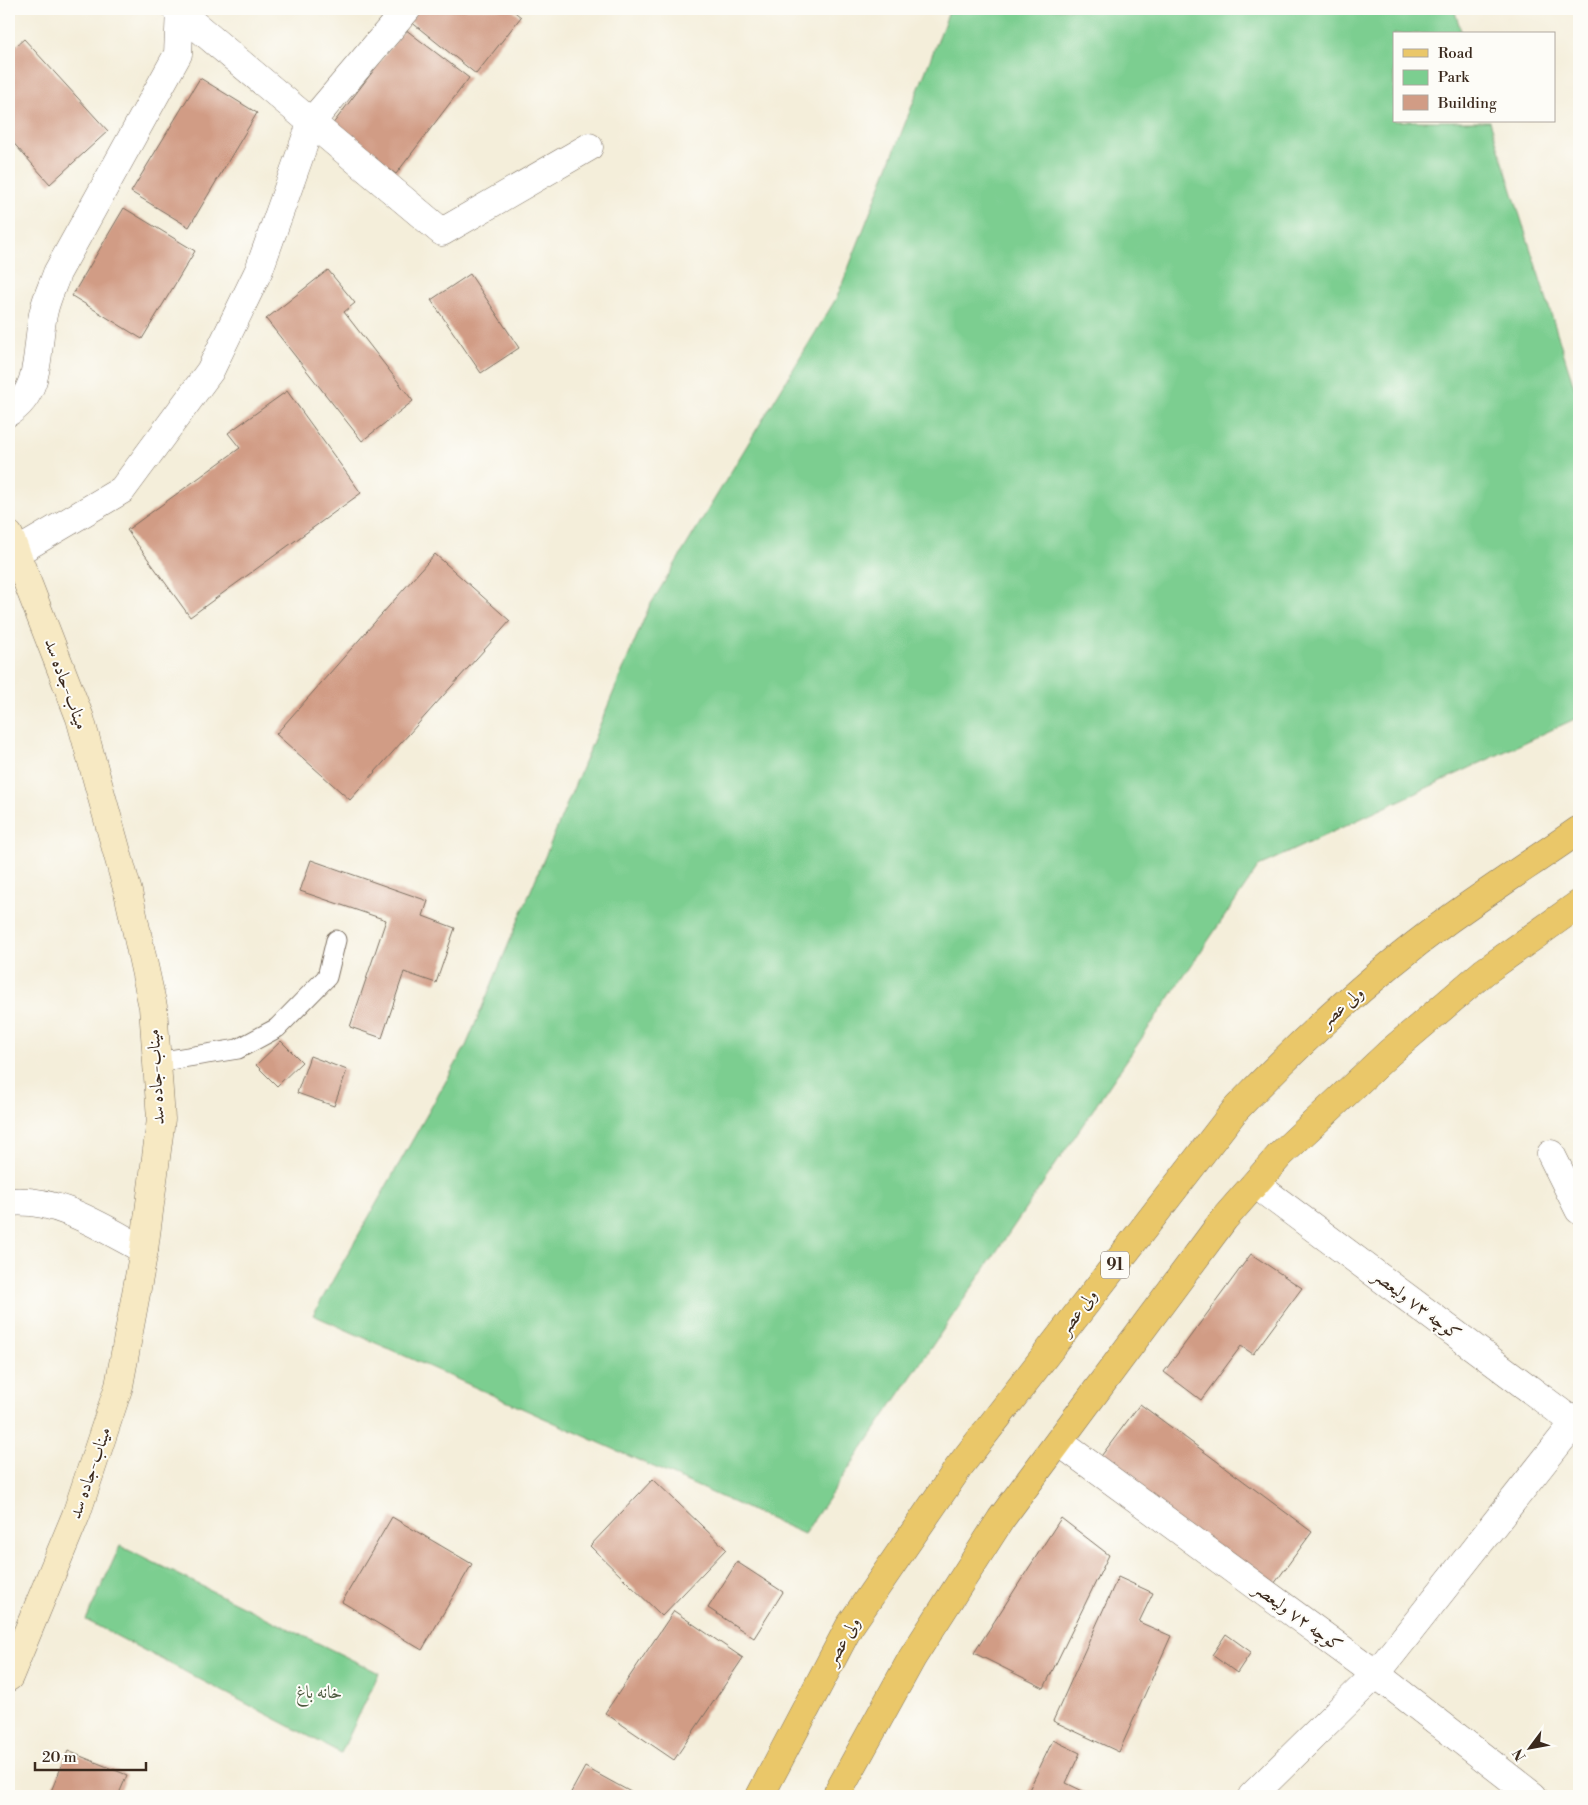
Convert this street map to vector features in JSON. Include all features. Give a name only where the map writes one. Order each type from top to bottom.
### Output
[{"type":"main road","name":"ولی عصر","points":[[760,1796],[850,1627],[954,1475],[1177,1182],[1236,1109],[1283,1060],[1357,993],[1447,921],[1579,830]]},
{"type":"main road","points":[[836,1796],[912,1658],[1001,1519],[1224,1219],[1280,1155],[1328,1108],[1396,1047],[1484,972],[1579,904]]},
{"type":"street","points":[[178,9],[442,232],[589,147]]},
{"type":"street","points":[[9,412],[21,404],[33,383],[44,309],[58,273],[178,54],[178,9]]},
{"type":"street","points":[[13,544],[122,490],[210,371],[259,270],[312,122],[407,9]]},
{"type":"street","name":"میناب-جاده سد","points":[[9,1677],[76,1516],[119,1386],[144,1250],[161,1119],[153,1007],[128,892],[80,718],[13,544]]},
{"type":"street","points":[[1551,1154],[1579,1210]]},
{"type":"street","name":"کوچه ۷۳ ولیعصر","points":[[1255,1184],[1578,1422]]},
{"type":"street","points":[[9,1202],[25,1200],[78,1214],[144,1250]]},
{"type":"street","points":[[1252,1796],[1376,1674],[1578,1422]]},
{"type":"street","name":"کوچه ۷۲ ولیعصر","points":[[1059,1442],[1376,1674],[1533,1796]]},
{"type":"lane","points":[[157,1062],[238,1049],[277,1028],[326,977],[336,940]]},
{"type":"green space","points":[[950,9],[1454,9],[1461,32],[1393,32],[1393,122],[1490,122],[1579,402],[1579,717],[1259,866],[804,1534],[313,1315],[466,1046],[649,607],[837,297]]},
{"type":"green space","name":"خانه باغ","points":[[120,1546],[379,1673],[341,1753],[86,1620]]},
{"type":"building","points":[[420,9],[511,9],[521,17],[476,74],[410,21]]},
{"type":"building","points":[[405,29],[469,78],[396,174],[332,125]]},
{"type":"building","points":[[24,39],[108,131],[50,184],[9,138],[9,52]]},
{"type":"building","points":[[200,78],[257,113],[189,227],[131,192]]},
{"type":"building","points":[[124,208],[195,251],[142,339],[72,296]]},
{"type":"building","points":[[328,270],[355,303],[344,312],[413,401],[362,441],[266,319]]},
{"type":"building","points":[[470,274],[519,348],[481,373],[431,300]]},
{"type":"building","points":[[287,391],[361,493],[190,617],[127,530],[240,448],[228,433]]},
{"type":"building","points":[[435,554],[510,621],[350,800],[276,734]]},
{"type":"building","points":[[311,860],[428,901],[423,916],[455,928],[436,983],[404,972],[382,1038],[350,1027],[386,920],[300,891]]},
{"type":"building","points":[[281,1041],[302,1062],[277,1086],[256,1065]]},
{"type":"building","points":[[310,1056],[347,1070],[334,1106],[297,1093]]},
{"type":"building","points":[[1251,1254],[1302,1288],[1253,1354],[1241,1346],[1201,1400],[1164,1372]]},
{"type":"building","points":[[1140,1404],[1312,1532],[1269,1591],[1096,1463]]},
{"type":"building","points":[[653,1479],[726,1549],[662,1616],[590,1546]]},
{"type":"building","points":[[392,1517],[472,1564],[422,1650],[342,1602]]},
{"type":"building","points":[[1061,1518],[1109,1555],[1044,1688],[974,1653]]},
{"type":"building","points":[[737,1562],[783,1592],[754,1638],[708,1608]]},
{"type":"building","points":[[1118,1577],[1153,1593],[1139,1622],[1171,1636],[1119,1752],[1053,1721]]},
{"type":"building","points":[[674,1611],[743,1658],[674,1760],[605,1713]]},
{"type":"building","points":[[1226,1634],[1251,1652],[1237,1673],[1212,1655]]},
{"type":"building","points":[[1053,1740],[1080,1753],[1066,1783],[1093,1796],[1026,1796]]},
{"type":"building","points":[[68,1751],[127,1775],[118,1796],[49,1796]]},
{"type":"building","points":[[585,1767],[638,1796],[569,1796]]}]
